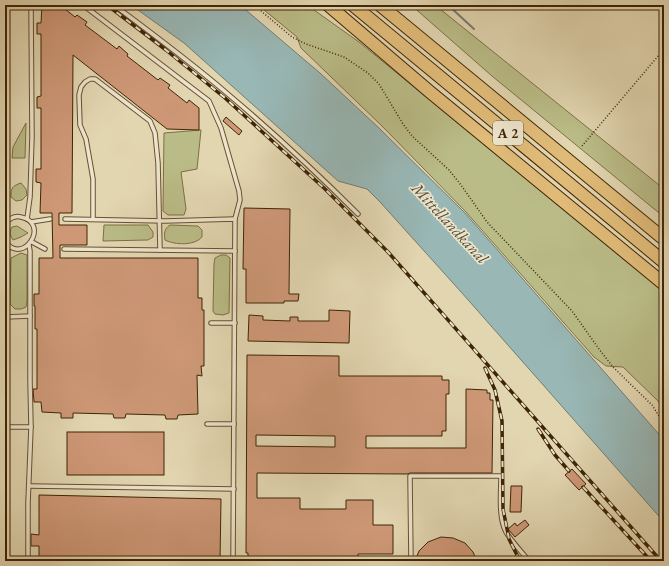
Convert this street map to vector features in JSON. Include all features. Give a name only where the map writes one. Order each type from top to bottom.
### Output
[{"type":"highway","points":[[318,5],[430,92]]},
{"type":"highway","points":[[328,5],[430,92],[664,284]]},
{"type":"highway","name":"A 2","points":[[353,5],[664,262]]},
{"type":"highway","name":"A 2","points":[[380,5],[664,239]]},
{"type":"highway","points":[[391,5],[447,60]]},
{"type":"lane","points":[[5,5],[5,223]]},
{"type":"lane","points":[[28,561],[31,427],[30,244],[35,232],[29,220],[32,137],[31,5]]},
{"type":"lane","points":[[83,5],[209,100],[221,128],[239,191],[240,200],[235,219],[233,561]]},
{"type":"lane","points":[[114,5],[170,46],[228,94],[290,149],[358,214]]},
{"type":"lane","points":[[93,219],[93,179],[86,139],[80,125],[79,110],[79,95],[81,87],[84,82],[90,78],[96,79],[150,121],[155,133],[160,221],[160,250]]},
{"type":"lane","points":[[5,223],[18,216],[29,220],[50,219]]},
{"type":"lane","points":[[65,218],[160,221],[235,219]]},
{"type":"lane","points":[[5,257],[6,244],[17,249],[30,244],[45,249]]},
{"type":"lane","points":[[64,249],[235,251]]},
{"type":"lane","points":[[5,317],[30,316]]},
{"type":"lane","points":[[211,323],[235,323]]},
{"type":"lane","points":[[5,376],[6,429],[31,427]]},
{"type":"lane","points":[[208,424],[234,424]]},
{"type":"lane","points":[[411,561],[410,476],[501,476],[502,519],[506,531],[529,561]]},
{"type":"lane","points":[[29,486],[234,489]]},
{"type":"path","points":[[254,5],[292,37],[306,44],[344,57],[368,73],[379,84],[412,136],[449,170],[487,222],[572,311],[608,361],[652,405],[664,424]]},
{"type":"path","points":[[475,5],[484,7],[488,5]]},
{"type":"path","points":[[582,146],[664,49]]},
{"type":"green space","points":[[258,5],[307,5],[359,42],[664,292],[664,411],[658,401],[623,367],[606,366],[594,357],[466,212],[384,128],[301,48],[297,37]]},
{"type":"green space","points":[[411,5],[435,5],[664,189],[664,217],[492,76]]},
{"type":"green space","points":[[26,123],[25,158],[12,158],[13,147]]},
{"type":"green space","points":[[201,130],[197,169],[181,172],[186,209],[184,215],[168,215],[163,211],[164,133]]},
{"type":"green space","points":[[21,183],[26,189],[27,195],[22,200],[16,201],[11,197],[12,189],[14,186]]},
{"type":"green space","points":[[104,225],[148,225],[153,232],[153,237],[148,240],[103,241]]},
{"type":"green space","points":[[170,225],[198,226],[202,230],[202,237],[194,242],[184,244],[169,242],[165,240],[165,233]]},
{"type":"green space","points":[[17,226],[28,233],[13,240],[10,230],[12,227]]},
{"type":"green space","points":[[21,253],[27,255],[27,301],[26,307],[15,309],[10,304],[11,258]]},
{"type":"green space","points":[[221,255],[226,255],[230,258],[229,313],[223,315],[215,314],[213,311],[214,264],[215,258]]},
{"type":"water","name":"Mittellandkanal","points":[[131,5],[240,5],[320,73],[379,128],[465,213],[664,440],[664,522],[462,293],[367,189],[338,181],[184,43]]},
{"type":"building","points":[[42,5],[60,5],[75,17],[77,15],[87,22],[85,25],[117,49],[119,46],[128,54],[127,56],[158,80],[160,78],[170,85],[168,88],[187,103],[189,100],[199,108],[199,130],[167,129],[73,55],[72,213],[59,213],[59,225],[87,225],[87,245],[60,245],[60,258],[198,258],[198,298],[202,298],[202,310],[204,310],[204,366],[201,366],[202,376],[197,375],[198,414],[178,415],[177,419],[166,419],[165,415],[126,414],[125,418],[114,418],[113,414],[73,413],[73,418],[61,418],[61,413],[42,412],[41,402],[34,402],[33,389],[37,389],[37,329],[35,329],[34,294],[39,294],[39,258],[53,258],[52,213],[40,213],[41,183],[36,182],[36,169],[41,169],[41,108],[37,108],[37,97],[41,96],[41,34],[37,34],[37,23],[41,23]]},
{"type":"building","points":[[226,117],[242,131],[239,135],[223,121]]},
{"type":"building","points":[[244,208],[290,209],[289,294],[299,294],[298,301],[284,301],[284,303],[246,303],[246,269],[243,269]]},
{"type":"building","points":[[329,310],[350,311],[349,343],[248,341],[249,315],[263,316],[263,320],[290,321],[290,317],[298,317],[298,321],[329,321]]},
{"type":"building","points":[[247,355],[339,356],[339,376],[442,376],[442,380],[449,380],[449,394],[446,394],[446,431],[442,431],[442,436],[366,436],[366,448],[466,448],[466,389],[487,390],[487,393],[490,393],[490,400],[493,400],[492,473],[257,473],[257,498],[300,498],[300,509],[346,509],[346,500],[373,500],[373,525],[393,525],[393,554],[358,554],[358,561],[248,561],[248,553],[246,553]],"holes":[[[256,435],[335,436],[335,447],[256,446]]]},
{"type":"building","points":[[67,432],[164,432],[164,475],[67,475]]},
{"type":"building","points":[[572,469],[586,484],[579,490],[565,475]]},
{"type":"building","points":[[511,486],[522,486],[521,512],[510,512]]},
{"type":"building","points":[[39,495],[221,499],[220,561],[39,561],[39,546],[31,546],[31,534],[39,535]]},
{"type":"building","points":[[525,520],[529,525],[515,537],[508,529],[515,523],[517,526]]},
{"type":"building","points":[[441,537],[453,538],[465,543],[473,552],[477,561],[415,561],[419,551],[428,542]]},
{"type":"waterway","points":[[448,5],[474,29]]},
{"type":"railway","points":[[107,5],[225,98],[325,189],[388,252],[661,561]]},
{"type":"railway","points":[[485,368],[495,390],[502,421],[503,509],[509,539],[520,561]]},
{"type":"railway","points":[[538,429],[555,455],[569,471]]},
{"type":"railway","points":[[583,487],[651,561]]}]
